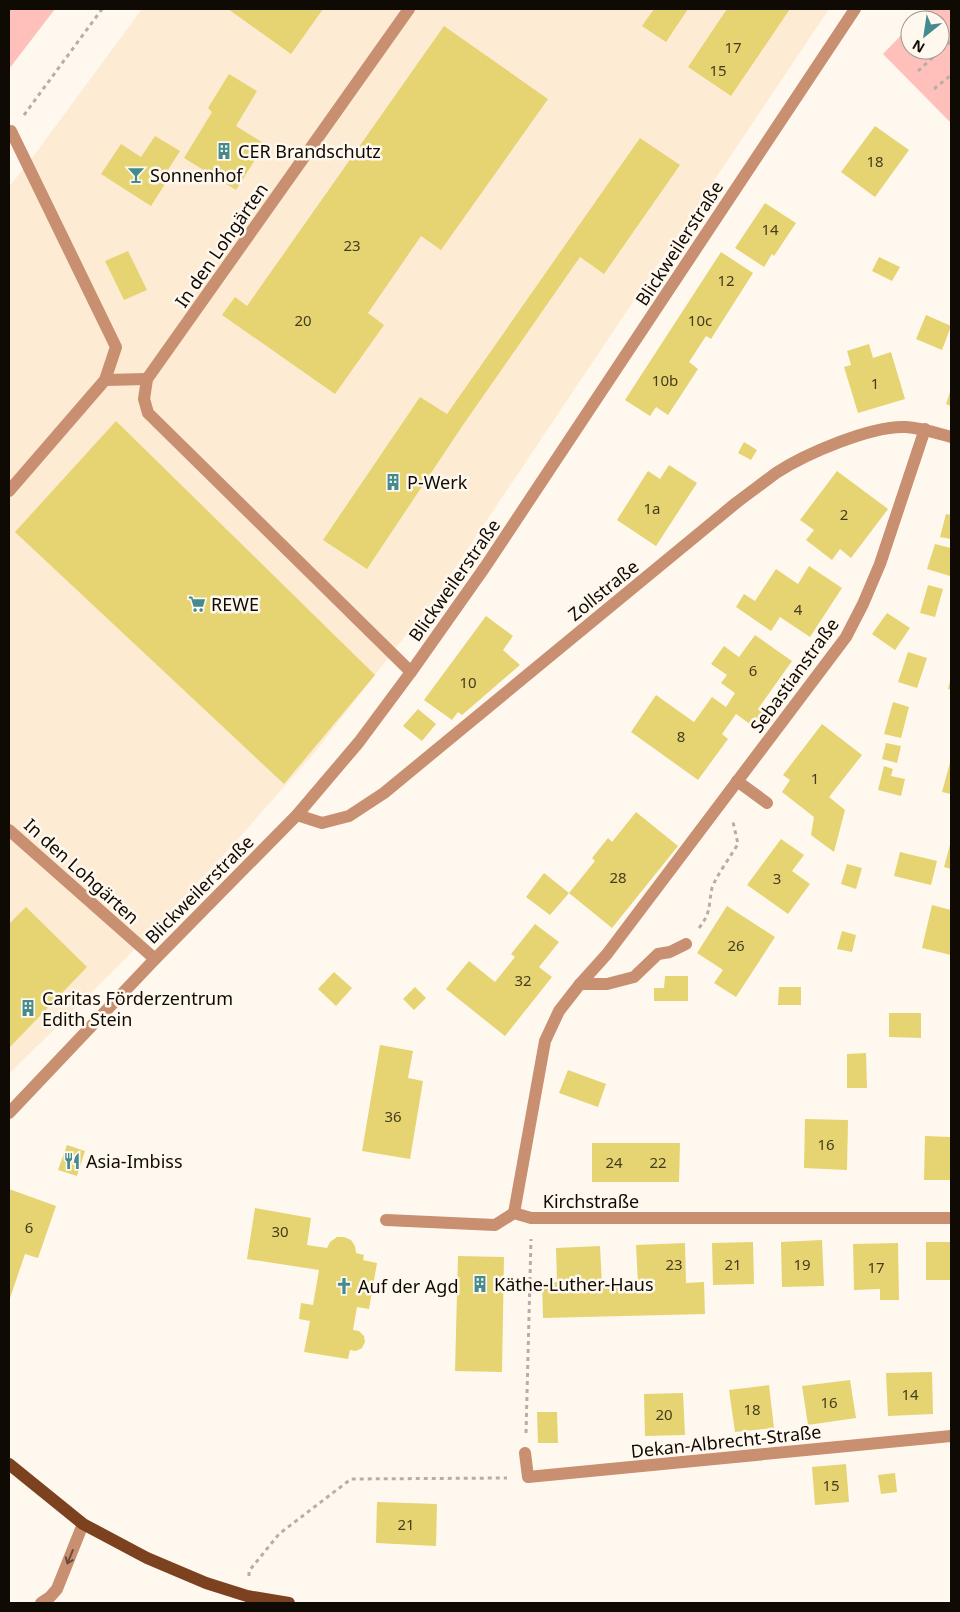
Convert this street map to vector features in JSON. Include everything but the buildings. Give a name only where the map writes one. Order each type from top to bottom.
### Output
[{"type":"main road","points":[[9,1464],[83,1524],[147,1558],[206,1583],[247,1596],[289,1603]]},
{"type":"street","name":"In den Lohgärten","points":[[409,9],[148,379],[144,399],[148,413],[411,672]]},
{"type":"street","name":"Blickweilerstraße","points":[[9,1113],[155,959],[297,815],[359,742],[485,567],[855,9]]},
{"type":"street","points":[[9,491],[105,380],[116,347],[12,131]]},
{"type":"street","points":[[105,380],[148,379]]},
{"type":"street","name":"Zollstraße","points":[[297,815],[322,823],[349,816],[384,793],[736,503],[778,472],[822,449],[881,429],[904,426],[925,429],[951,437]]},
{"type":"street","name":"Sebastianstraße","points":[[607,954],[846,637],[880,564],[925,429]]},
{"type":"street","points":[[737,781],[766,803]]},
{"type":"street","name":"In den Lohgärten","points":[[9,830],[155,959]]},
{"type":"street","points":[[580,984],[607,984],[634,976],[658,954],[670,952],[686,944]]},
{"type":"street","name":"Kirchstraße","points":[[607,954],[559,1011],[544,1041],[514,1213],[531,1218],[951,1218]]},
{"type":"street","points":[[386,1220],[495,1225],[514,1213]]},
{"type":"street","name":"Dekan-Albrecht-Straße","points":[[528,1477],[951,1436]]},
{"type":"street","points":[[525,1454],[528,1477]]},
{"type":"street","points":[[41,1603],[50,1597],[56,1589],[83,1524]]},
{"type":"path","points":[[12,131],[102,9]]},
{"type":"path","points":[[918,71],[951,41]]},
{"type":"path","points":[[934,89],[951,75]]},
{"type":"path","points":[[686,944],[707,917],[712,886],[738,844],[733,821]]},
{"type":"path","points":[[525,1454],[531,1218]]},
{"type":"path","points":[[247,1596],[249,1571],[280,1534],[351,1479],[528,1477]]},
{"type":"shaded area","points":[[9,9],[55,9],[9,69]]},
{"type":"shaded area","points":[[142,9],[829,9],[434,599],[315,752],[229,849],[127,957],[9,1074],[9,187]]},
{"type":"shaded area","points":[[951,9],[951,123],[883,54],[900,36],[900,60],[950,60],[950,10],[925,10]]},
{"type":"place","name":"CER Brandschutz","points":[[224,151]]},
{"type":"place","name":"Sonnenhof","points":[[136,175]]},
{"type":"place","name":"P-Werk","points":[[393,482]]},
{"type":"place","name":"REWE","points":[[197,604]]},
{"type":"place","name":"Caritas Förderzentrum Edith Stein","points":[[28,1008]]},
{"type":"place","name":"Asia-Imbiss","points":[[72,1161]]},
{"type":"place","name":"Käthe-Luther-Haus","points":[[480,1284]]},
{"type":"place","name":"Auf der Agd","points":[[344,1286]]}]
